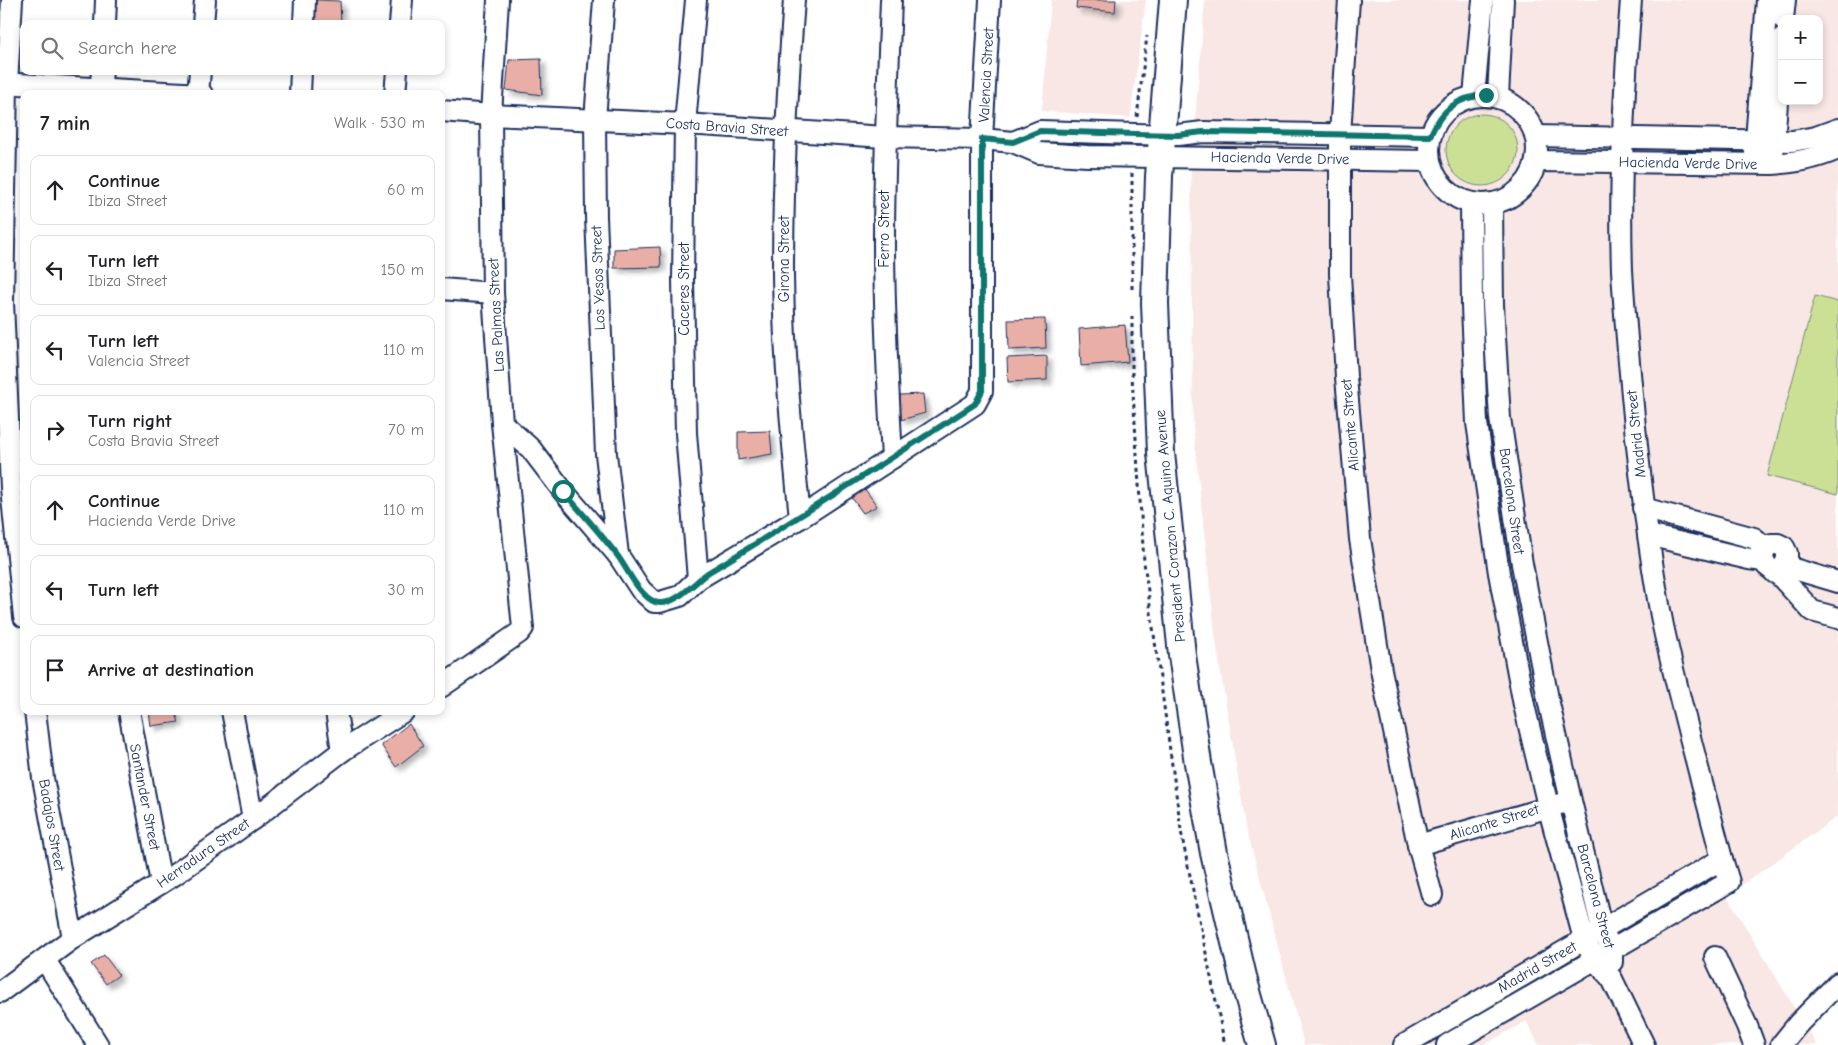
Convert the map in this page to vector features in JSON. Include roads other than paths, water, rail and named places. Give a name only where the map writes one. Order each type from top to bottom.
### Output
[{"type":"main road","name":"President Corazon C. Aquino Avenue","points":[[1173,0],[1161,146],[1156,303],[1161,453],[1182,655],[1198,763],[1214,853],[1244,981],[1262,1045]]},
{"type":"street","points":[[12,0],[3,84],[3,302],[12,499],[20,578]]},
{"type":"street","points":[[104,20],[106,0]]},
{"type":"street","points":[[203,20],[205,0]]},
{"type":"street","points":[[304,20],[305,0]]},
{"type":"street","points":[[400,20],[402,0]]},
{"type":"street","name":"Las Palmas Street","points":[[445,684],[519,634],[522,628],[502,423],[493,293],[491,115],[498,0]]},
{"type":"street","name":"Los Yesos Street","points":[[604,0],[595,120],[599,321],[606,454],[618,555]]},
{"type":"street","name":"Caceres Street","points":[[696,0],[685,124],[683,280],[686,433],[698,579]]},
{"type":"street","name":"Girona Street","points":[[794,0],[785,131],[783,277],[789,411],[800,518]]},
{"type":"street","name":"Ferro Street","points":[[891,0],[885,137],[884,243],[887,376],[892,458]]},
{"type":"street","name":"Valencia Street","points":[[892,458],[975,404],[982,391],[982,139],[990,0]]},
{"type":"street","name":"Alicante Street","points":[[1348,0],[1340,134],[1340,275],[1346,377],[1360,539],[1382,670],[1418,845],[1432,895]]},
{"type":"street","points":[[1474,96],[1483,0]]},
{"type":"street","points":[[1498,97],[1503,0]]},
{"type":"street","name":"Madrid Street","points":[[1447,1045],[1729,882],[1663,625],[1643,508],[1622,270],[1621,163],[1624,83],[1631,0]]},
{"type":"street","points":[[1763,164],[1768,0]]},
{"type":"street","points":[[1783,15],[1785,0]]},
{"type":"street","points":[[1765,141],[1778,60]]},
{"type":"street","points":[[200,75],[200,90]]},
{"type":"street","points":[[300,90],[301,75]]},
{"type":"street","points":[[395,90],[397,75]]},
{"type":"street","points":[[3,84],[101,85],[156,90]]},
{"type":"street","points":[[1474,96],[1498,97],[1511,103],[1522,112],[1530,123],[1536,136],[1536,161],[1532,173],[1525,184],[1515,193],[1504,200],[1492,204],[1471,203],[1459,199],[1449,192],[1440,184],[1433,173],[1428,148],[1430,136],[1436,122],[1446,110],[1459,101],[1474,96]]},
{"type":"street","name":"Costa Bravia Street","points":[[445,111],[885,137],[982,139],[1013,142],[1040,131],[1161,146]]},
{"type":"street","name":"Hacienda Verde Drive","points":[[1536,136],[1792,141],[1816,137],[1838,129]]},
{"type":"street","name":"Hacienda Verde Drive","points":[[1161,146],[1203,132],[1430,136]]},
{"type":"street","name":"Hacienda Verde Drive","points":[[1161,146],[1340,159],[1430,161]]},
{"type":"street","name":"Hacienda Verde Drive","points":[[1536,161],[1794,163],[1816,158],[1838,149]]},
{"type":"street","name":"Barcelona Street","points":[[1471,203],[1472,306],[1477,423],[1499,573],[1524,705],[1548,806],[1584,940],[1595,960],[1612,980]]},
{"type":"street","name":"Barcelona Street","points":[[1492,204],[1494,305],[1500,418],[1522,564],[1548,699],[1571,801],[1602,929],[1612,950],[1612,980]]},
{"type":"street","points":[[445,289],[493,293]]},
{"type":"street","points":[[502,423],[531,449],[563,491],[618,555],[640,590],[654,602],[666,602],[680,596],[698,579],[800,518],[892,458]]},
{"type":"street","points":[[1643,508],[1754,538],[1812,610],[1838,618]]},
{"type":"street","points":[[1648,535],[1749,559],[1772,562],[1838,582]]},
{"type":"street","name":"Badajos Street","points":[[35,715],[43,778],[73,938]]},
{"type":"street","name":"Santander Street","points":[[130,715],[161,883]]},
{"type":"street","points":[[233,715],[253,819]]},
{"type":"street","points":[[337,715],[342,751]]},
{"type":"street","name":"Herradura Street","points":[[0,992],[73,938],[161,883],[253,819],[342,751],[398,715]]},
{"type":"street","name":"Alicante Street","points":[[1418,845],[1548,806],[1571,801]]},
{"type":"street","name":"Madrid Street","points":[[1404,1045],[1722,859]]},
{"type":"street","points":[[1715,957],[1748,1026],[1754,1045]]},
{"type":"street","points":[[44,960],[98,1045]]},
{"type":"street","points":[[1612,980],[1644,1045]]},
{"type":"street","points":[[1781,1045],[1798,1024],[1838,983]]}]
